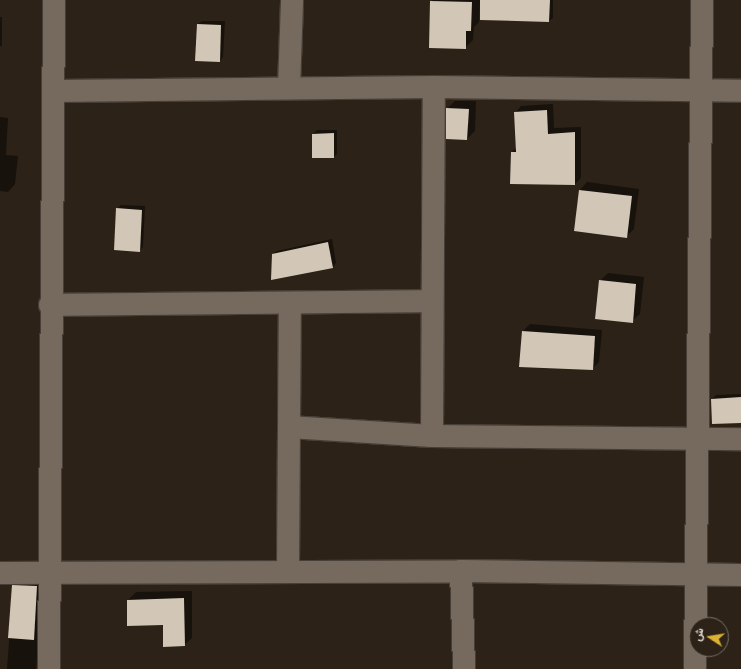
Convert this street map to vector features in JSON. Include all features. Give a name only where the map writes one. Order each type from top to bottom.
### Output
[{"type":"street","points":[[49,669],[50,305],[55,91],[54,0]]},
{"type":"street","points":[[289,88],[292,0]]},
{"type":"street","points":[[695,669],[696,439],[702,91],[702,0]]},
{"type":"street","points":[[55,91],[434,86],[741,91]]},
{"type":"street","points":[[432,436],[434,86]]},
{"type":"street","points":[[50,305],[432,302]]},
{"type":"street","points":[[288,572],[290,303]]},
{"type":"street","points":[[289,427],[432,436],[741,439]]},
{"type":"street","points":[[0,573],[49,574],[461,571],[741,575]]},
{"type":"street","points":[[461,571],[464,669]]},
{"type":"building","points":[[480,0],[550,0],[549,22],[480,20]]},
{"type":"building","points":[[430,1],[472,2],[471,31],[466,31],[466,49],[429,48]]},
{"type":"building","points":[[197,24],[221,25],[220,62],[195,61]]},
{"type":"building","points":[[446,108],[469,109],[467,140],[446,139]]},
{"type":"building","points":[[547,110],[548,134],[575,132],[575,185],[510,184],[511,152],[516,152],[514,112]]},
{"type":"building","points":[[334,133],[334,158],[312,158],[312,134]]},
{"type":"building","points":[[579,190],[632,196],[627,238],[574,231]]},
{"type":"building","points":[[116,208],[142,210],[140,252],[114,250]]},
{"type":"building","points":[[328,242],[333,268],[271,280],[272,254]]},
{"type":"building","points":[[599,280],[636,284],[633,323],[595,319]]},
{"type":"building","points":[[522,331],[595,336],[593,370],[519,367]]},
{"type":"building","points":[[741,397],[741,423],[712,424],[711,399]]},
{"type":"building","points":[[12,585],[37,586],[34,640],[8,638]]},
{"type":"building","points":[[184,598],[185,646],[163,647],[163,625],[127,626],[127,600]]}]
